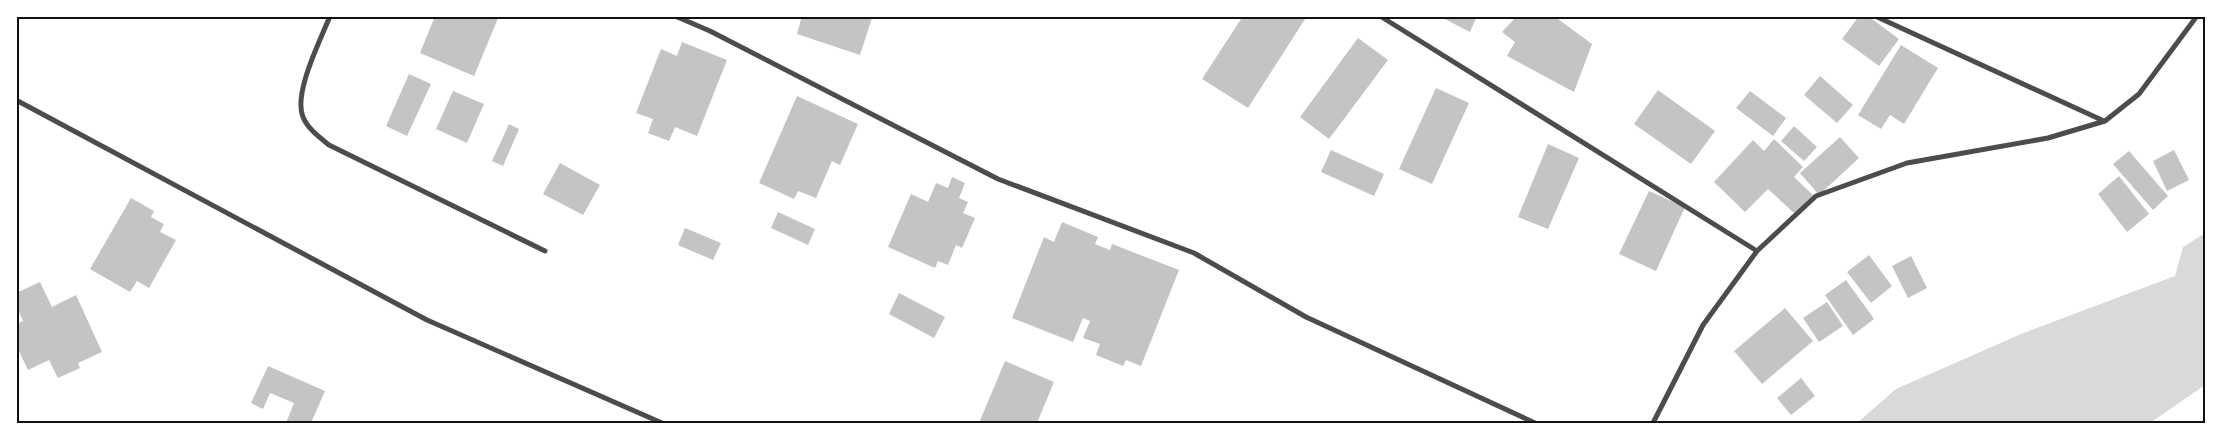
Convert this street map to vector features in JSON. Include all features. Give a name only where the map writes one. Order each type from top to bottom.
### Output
[{"type":"street","points":[[330,16],[310,64],[301,97],[302,116],[313,132],[329,145],[545,251]]},
{"type":"street","points":[[675,16],[718,35],[998,179],[1194,253],[1306,317],[1535,423]]},
{"type":"street","points":[[1380,16],[1758,251]]},
{"type":"street","points":[[1875,16],[2105,121]]},
{"type":"street","points":[[1653,423],[1703,325],[1758,251],[1816,196],[1907,163],[2048,138],[2105,121],[2139,94],[2197,16]]},
{"type":"street","points":[[16,100],[427,320],[662,423]]},
{"type":"shaded area","points":[[2205,233],[2205,385],[2150,423],[1857,423],[1896,389],[2021,334],[2175,276],[2183,247]]},
{"type":"building","points":[[435,16],[499,16],[474,76],[420,53]]},
{"type":"building","points":[[802,16],[867,16],[872,18],[860,55],[797,34]]},
{"type":"building","points":[[1243,16],[1307,16],[1248,108],[1202,79]]},
{"type":"building","points":[[1439,16],[1477,16],[1470,32]]},
{"type":"building","points":[[1517,16],[1554,16],[1592,44],[1574,92],[1507,56],[1515,42],[1502,32]]},
{"type":"building","points":[[1859,16],[1868,16],[1899,39],[1879,66],[1842,39]]},
{"type":"building","points":[[1358,38],[1388,60],[1329,139],[1300,117]]},
{"type":"building","points":[[682,42],[727,60],[697,136],[675,127],[669,141],[648,133],[653,119],[636,113],[661,49],[677,56]]},
{"type":"building","points":[[1901,45],[1938,68],[1904,124],[1890,115],[1881,129],[1858,115]]},
{"type":"building","points":[[409,74],[431,84],[407,136],[386,126]]},
{"type":"building","points":[[1820,76],[1853,105],[1837,123],[1804,95]]},
{"type":"building","points":[[1436,88],[1469,103],[1432,184],[1399,169]]},
{"type":"building","points":[[1658,90],[1715,131],[1691,164],[1634,124]]},
{"type":"building","points":[[453,91],[484,104],[467,143],[436,129]]},
{"type":"building","points":[[1750,91],[1786,118],[1773,136],[1736,108]]},
{"type":"building","points":[[797,96],[858,124],[840,165],[832,161],[816,198],[798,191],[794,199],[759,183]]},
{"type":"building","points":[[509,124],[519,129],[503,166],[492,161]]},
{"type":"building","points":[[1794,126],[1817,147],[1804,161],[1781,141]]},
{"type":"building","points":[[1840,137],[1859,158],[1819,195],[1800,173]]},
{"type":"building","points":[[1774,139],[1803,167],[1794,177],[1813,195],[1795,214],[1768,189],[1745,212],[1714,182],[1753,140],[1764,151]]},
{"type":"building","points":[[1548,144],[1579,158],[1548,229],[1518,217]]},
{"type":"building","points":[[1331,150],[1384,174],[1374,196],[1321,172]]},
{"type":"building","points":[[2174,150],[2189,180],[2167,191],[2153,161]]},
{"type":"building","points":[[2129,151],[2168,196],[2153,210],[2113,164]]},
{"type":"building","points":[[560,163],[600,185],[583,215],[543,194]]},
{"type":"building","points":[[2119,176],[2149,214],[2127,232],[2098,194]]},
{"type":"building","points":[[952,177],[965,183],[959,198],[968,202],[963,213],[975,218],[962,248],[956,245],[948,265],[938,261],[935,268],[888,247],[911,194],[928,202],[936,183],[948,188]]},
{"type":"building","points":[[1649,191],[1685,207],[1656,271],[1619,254]]},
{"type":"building","points":[[131,198],[154,211],[151,217],[164,224],[160,232],[176,240],[149,288],[137,281],[130,292],[90,269]]},
{"type":"building","points":[[778,212],[815,229],[808,245],[771,228]]},
{"type":"building","points":[[1062,222],[1098,237],[1095,244],[1110,250],[1112,244],[1179,270],[1141,366],[1126,360],[1123,366],[1096,355],[1100,344],[1083,338],[1090,321],[1083,318],[1073,342],[1012,318],[1044,237],[1054,242]]},
{"type":"building","points":[[685,228],[721,243],[713,260],[678,245]]},
{"type":"building","points":[[1869,255],[1892,286],[1871,303],[1847,272]]},
{"type":"building","points":[[1911,256],[1927,288],[1908,298],[1892,266]]},
{"type":"building","points":[[1846,280],[1874,319],[1853,335],[1825,295]]},
{"type":"building","points":[[40,282],[52,307],[76,295],[102,352],[78,363],[80,368],[58,378],[49,360],[28,370],[16,345],[16,324],[23,321],[16,305],[16,293]]},
{"type":"building","points":[[899,293],[945,317],[934,338],[889,314]]},
{"type":"building","points":[[1827,302],[1843,326],[1819,342],[1803,318]]},
{"type":"building","points":[[1785,308],[1813,341],[1762,384],[1734,351]]},
{"type":"building","points":[[1005,361],[1054,382],[1037,423],[979,423]]},
{"type":"building","points":[[268,366],[325,391],[311,423],[286,423],[294,403],[270,393],[263,409],[251,403]]},
{"type":"building","points":[[1801,378],[1815,396],[1791,415],[1777,398]]}]
